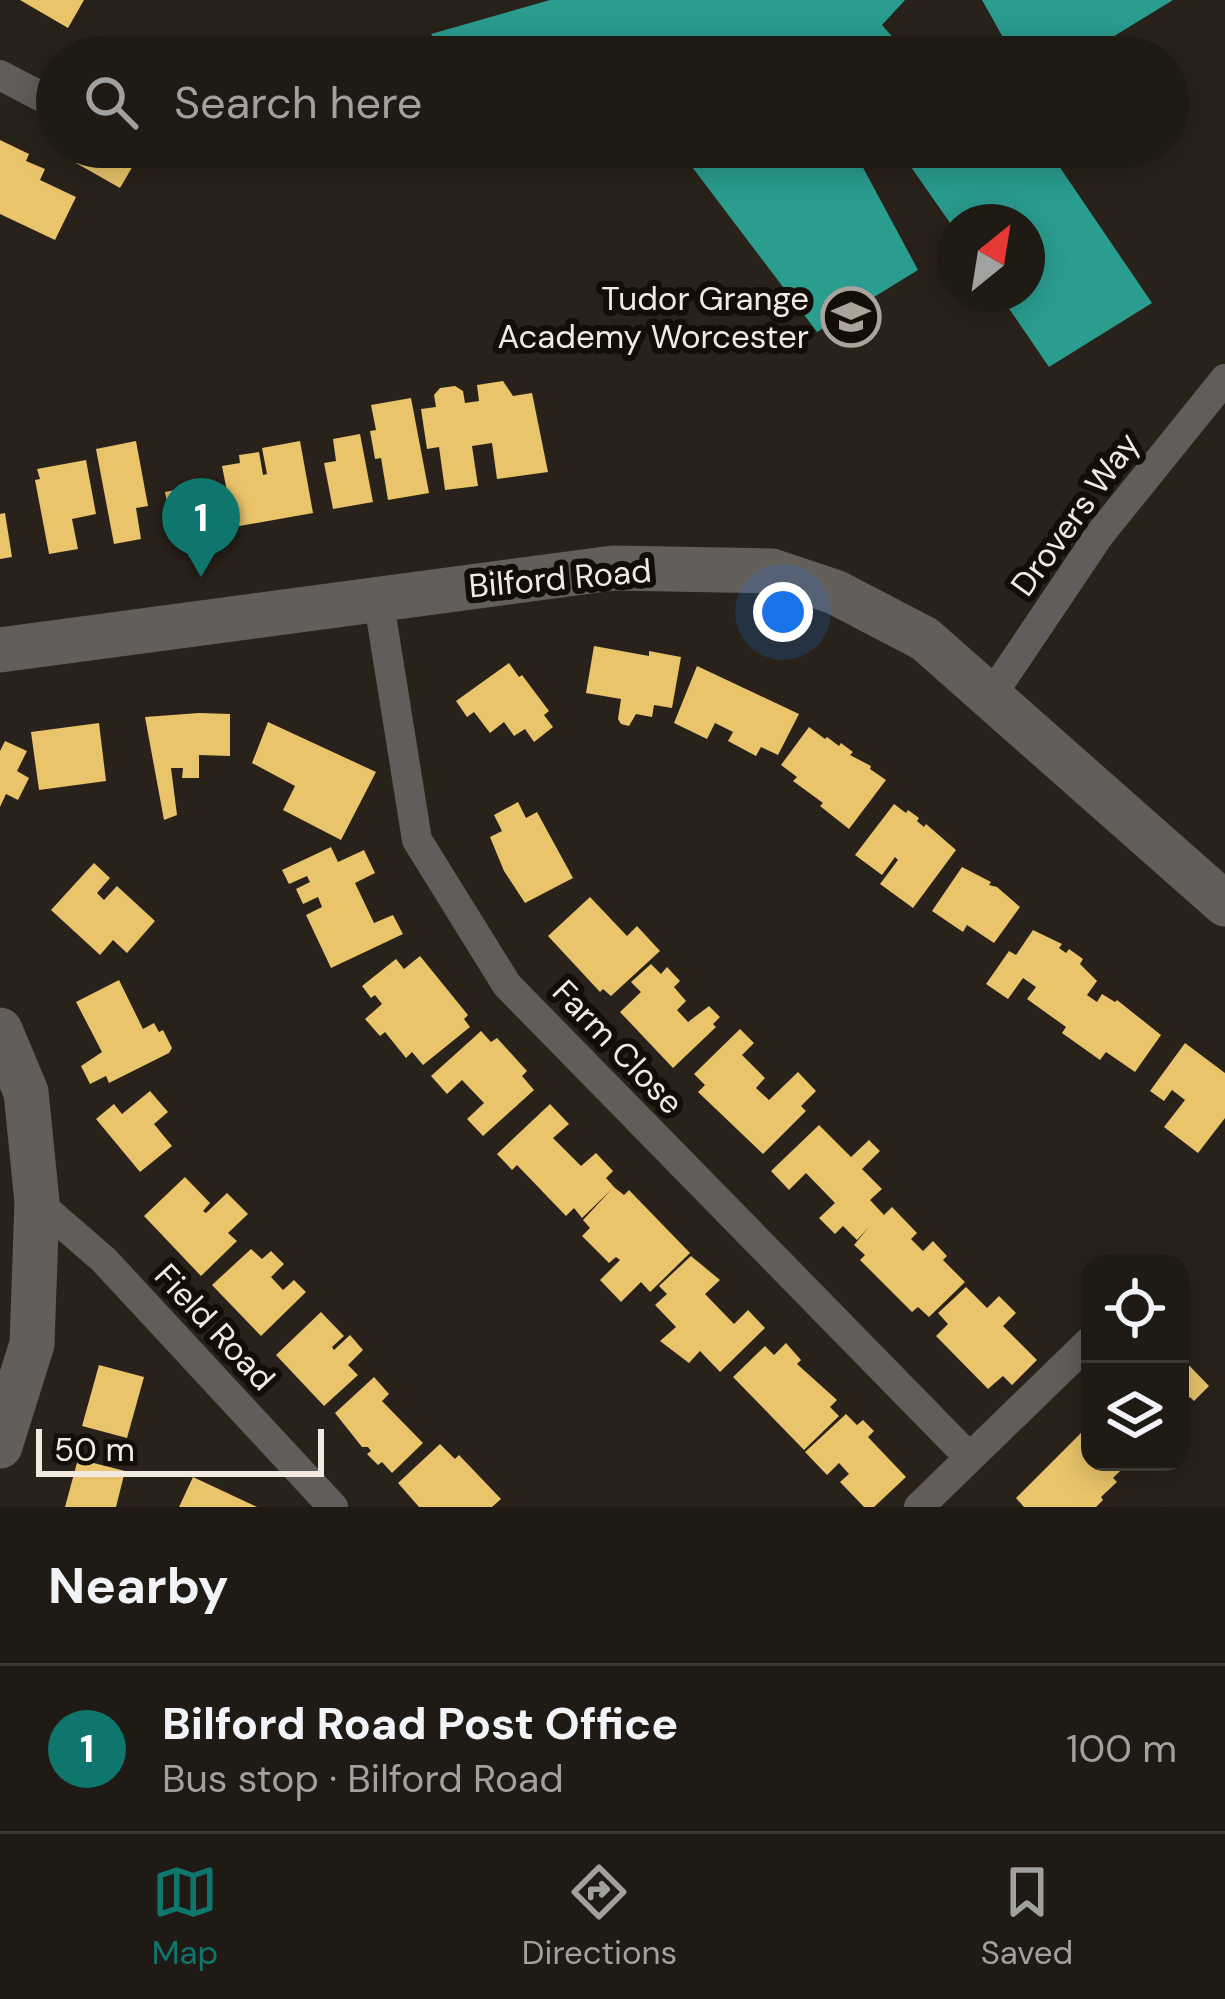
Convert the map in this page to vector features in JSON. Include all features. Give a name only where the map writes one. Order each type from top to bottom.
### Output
[{"type":"street","points":[[0,75],[36,94]]},
{"type":"street","name":"Drovers Way","points":[[991,696],[1100,534],[1225,379]]},
{"type":"street","name":"Bilford Road","points":[[0,650],[613,568],[772,571],[835,592],[925,639],[1225,904]]},
{"type":"street","name":"Farm Close","points":[[378,597],[418,840],[507,985],[969,1457]]},
{"type":"street","points":[[0,1030],[26,1092],[37,1202],[32,1344],[0,1446]]},
{"type":"street","name":"Field Road","points":[[37,1202],[104,1260],[333,1507]]},
{"type":"street","points":[[919,1507],[1081,1350]]},
{"type":"building: Homes","points":[[20,0],[84,0],[68,28]]},
{"type":"building: Homes","points":[[0,140],[29,154],[26,161],[36,168],[45,169],[40,180],[76,197],[55,240],[0,214]]},
{"type":"building: Homes","points":[[85,168],[132,168],[120,188]]},
{"type":"building: Homes","points":[[503,381],[513,396],[532,393],[548,472],[497,479],[492,443],[472,446],[478,486],[445,490],[439,447],[427,449],[421,409],[436,407],[434,395],[440,388],[455,386],[463,391],[465,403],[479,401],[477,385]]},
{"type":"building: Homes","points":[[411,398],[429,493],[388,500],[381,458],[375,459],[371,405]]},
{"type":"building: Homes","points":[[360,434],[373,502],[333,509],[324,463],[336,461],[333,439]]},
{"type":"building: Homes","points":[[136,441],[148,506],[136,508],[141,539],[114,544],[96,449]]},
{"type":"building: Homes","points":[[300,441],[313,513],[234,527],[222,466],[240,463],[239,455],[259,452],[263,475],[267,474],[262,448]]},
{"type":"building: Homes","points":[[86,460],[96,514],[72,519],[78,549],[49,554],[37,469]]},
{"type":"building: Homes","points":[[207,484],[215,529],[174,537],[165,492]]},
{"type":"building: Homes","points":[[5,513],[12,557],[0,559],[0,514]]},
{"type":"building: Homes","points":[[594,646],[681,657],[672,708],[654,705],[652,717],[636,714],[629,726],[621,724],[621,699],[586,693]]},
{"type":"building: Homes","points":[[509,663],[549,711],[544,715],[553,727],[534,742],[525,729],[514,736],[504,722],[490,733],[474,712],[467,717],[456,701]]},
{"type":"building: Homes","points":[[697,666],[799,714],[778,755],[761,747],[756,756],[728,741],[733,732],[715,723],[707,739],[674,723]]},
{"type":"building: Homes","points":[[230,714],[230,756],[199,755],[199,778],[182,778],[183,768],[171,768],[177,815],[164,820],[145,717]]},
{"type":"building: Homes","points":[[268,722],[376,772],[341,840],[283,810],[295,786],[252,763]]},
{"type":"building: Homes","points":[[99,723],[106,781],[39,790],[31,732]]},
{"type":"building: Homes","points":[[809,727],[841,743],[886,780],[849,829],[781,765]]},
{"type":"building: Homes","points":[[5,741],[27,751],[17,771],[29,778],[18,800],[6,794],[0,807],[0,751]]},
{"type":"building: Homes","points":[[518,802],[526,818],[537,812],[573,878],[525,903],[490,837],[502,831],[494,815]]},
{"type":"building: Homes","points":[[894,804],[919,818],[956,850],[913,908],[880,884],[898,860],[895,857],[882,875],[855,855]]},
{"type":"building: Homes","points":[[331,847],[338,862],[364,850],[375,873],[355,883],[374,923],[393,915],[403,934],[331,968],[306,915],[322,907],[318,897],[303,904],[296,889],[310,882],[307,876],[289,884],[282,870]]},
{"type":"building: Homes","points":[[94,863],[110,878],[97,893],[104,900],[117,886],[155,921],[127,953],[113,940],[100,955],[51,910]]},
{"type":"building: Homes","points":[[962,867],[991,882],[1020,907],[994,943],[967,925],[963,932],[932,911]]},
{"type":"building: Homes","points":[[590,897],[627,936],[637,926],[660,951],[611,996],[603,989],[600,992],[548,936]]},
{"type":"building: Homes","points":[[1033,930],[1083,959],[1080,964],[1097,981],[1087,995],[1097,1002],[1102,994],[1117,1000],[1161,1035],[1135,1072],[1106,1052],[1100,1060],[1062,1033],[1066,1027],[1027,999],[1036,987],[1023,978],[1008,999],[986,984],[1009,951],[1016,955]]},
{"type":"building: Homes","points":[[420,956],[468,1015],[464,1019],[470,1027],[423,1065],[412,1052],[406,1058],[385,1032],[380,1036],[365,1019],[382,1004],[362,986],[396,959],[404,969]]},
{"type":"building: Homes","points":[[651,964],[661,974],[667,967],[680,981],[674,987],[686,1001],[677,1010],[688,1022],[709,1006],[720,1017],[713,1024],[716,1027],[673,1068],[620,1012],[641,992],[631,982]]},
{"type":"building: Homes","points":[[119,980],[143,1029],[154,1023],[172,1048],[109,1083],[106,1076],[90,1084],[81,1066],[102,1052],[76,1002]]},
{"type":"building: Homes","points":[[740,1029],[754,1043],[742,1055],[765,1078],[756,1088],[769,1100],[798,1072],[816,1091],[801,1106],[806,1111],[763,1154],[698,1092],[705,1085],[694,1074]]},
{"type":"building: Homes","points":[[481,1031],[491,1042],[497,1038],[527,1071],[522,1076],[534,1090],[483,1136],[467,1119],[484,1103],[462,1080],[447,1094],[431,1076]]},
{"type":"building: Homes","points":[[1185,1043],[1225,1073],[1225,1118],[1198,1153],[1164,1127],[1185,1100],[1172,1090],[1164,1101],[1150,1091]]},
{"type":"building: Homes","points":[[150,1091],[168,1112],[154,1124],[172,1146],[140,1172],[96,1119],[114,1104],[122,1114]]},
{"type":"building: Homes","points":[[550,1104],[569,1124],[553,1138],[581,1166],[596,1153],[613,1171],[606,1178],[615,1188],[624,1195],[629,1190],[690,1253],[650,1292],[641,1282],[621,1302],[600,1280],[620,1260],[616,1257],[609,1263],[582,1236],[590,1228],[583,1220],[611,1190],[582,1218],[574,1208],[566,1216],[517,1165],[512,1170],[497,1154]]},
{"type":"building: Homes","points":[[819,1125],[851,1157],[869,1140],[880,1151],[862,1169],[882,1189],[870,1200],[884,1215],[892,1207],[917,1233],[911,1239],[923,1251],[933,1241],[947,1256],[943,1260],[965,1282],[929,1317],[918,1307],[912,1312],[860,1260],[865,1255],[854,1245],[869,1227],[857,1240],[843,1226],[835,1234],[819,1218],[835,1203],[806,1173],[789,1190],[771,1171]]},
{"type":"building: Homes","points":[[185,1177],[210,1203],[206,1213],[227,1193],[248,1214],[228,1233],[237,1241],[201,1276],[144,1216]]},
{"type":"building: Homes","points":[[251,1249],[262,1259],[271,1251],[284,1264],[271,1277],[283,1290],[294,1280],[306,1292],[261,1336],[212,1285]]},
{"type":"building: Homes","points":[[691,1256],[720,1280],[705,1294],[734,1324],[748,1310],[765,1328],[720,1372],[700,1351],[689,1363],[660,1341],[676,1327],[655,1305],[667,1294],[659,1286]]},
{"type":"building: Homes","points":[[966,1287],[987,1308],[999,1296],[1016,1313],[1003,1326],[1037,1360],[1012,1385],[1003,1376],[988,1389],[936,1336],[948,1324],[938,1313]]},
{"type":"building: Homes","points":[[321,1312],[344,1336],[334,1350],[350,1335],[363,1350],[348,1365],[358,1375],[324,1406],[276,1355]]},
{"type":"building: Homes","points":[[786,1343],[801,1360],[797,1364],[837,1400],[830,1407],[839,1416],[804,1450],[733,1377],[765,1346],[774,1355]]},
{"type":"building: Homes","points":[[99,1365],[144,1377],[127,1438],[82,1426]]},
{"type":"building: Homes","points":[[1189,1365],[1209,1386],[1194,1401]]},
{"type":"building: Homes","points":[[374,1377],[389,1394],[382,1401],[423,1443],[392,1473],[367,1454],[368,1447],[362,1447],[335,1413]]},
{"type":"building: Homes","points":[[846,1414],[857,1425],[863,1420],[874,1431],[868,1437],[906,1477],[874,1507],[864,1507],[840,1482],[849,1474],[839,1463],[827,1475],[805,1452]]},
{"type":"building: Homes","points":[[1081,1433],[1081,1471],[1120,1471],[1113,1478],[1117,1482],[1096,1507],[1024,1507],[1016,1498]]},
{"type":"building: Homes","points":[[440,1444],[455,1459],[459,1455],[501,1499],[492,1507],[419,1507],[398,1483]]},
{"type":"building: Homes","points":[[78,1459],[125,1471],[116,1507],[65,1507]]},
{"type":"building: Homes","points":[[193,1477],[257,1507],[179,1507]]},
{"type":"building: Schools","points":[[550,0],[905,0],[882,25],[892,36],[431,34]]},
{"type":"building: Schools","points":[[982,0],[1173,0],[1114,36],[1002,36]]},
{"type":"building: Schools","points":[[693,168],[863,168],[918,270],[817,332]]},
{"type":"building: Schools","points":[[912,168],[1060,168],[1152,303],[1049,367],[1011,312],[1045,312],[1045,204],[937,204]]},
{"type":"place","name":"Tudor Grange Academy Worcester","points":[[851,317]]},
{"type":"place","name":"Bilford Road Post Office","points":[[201,577]]}]
